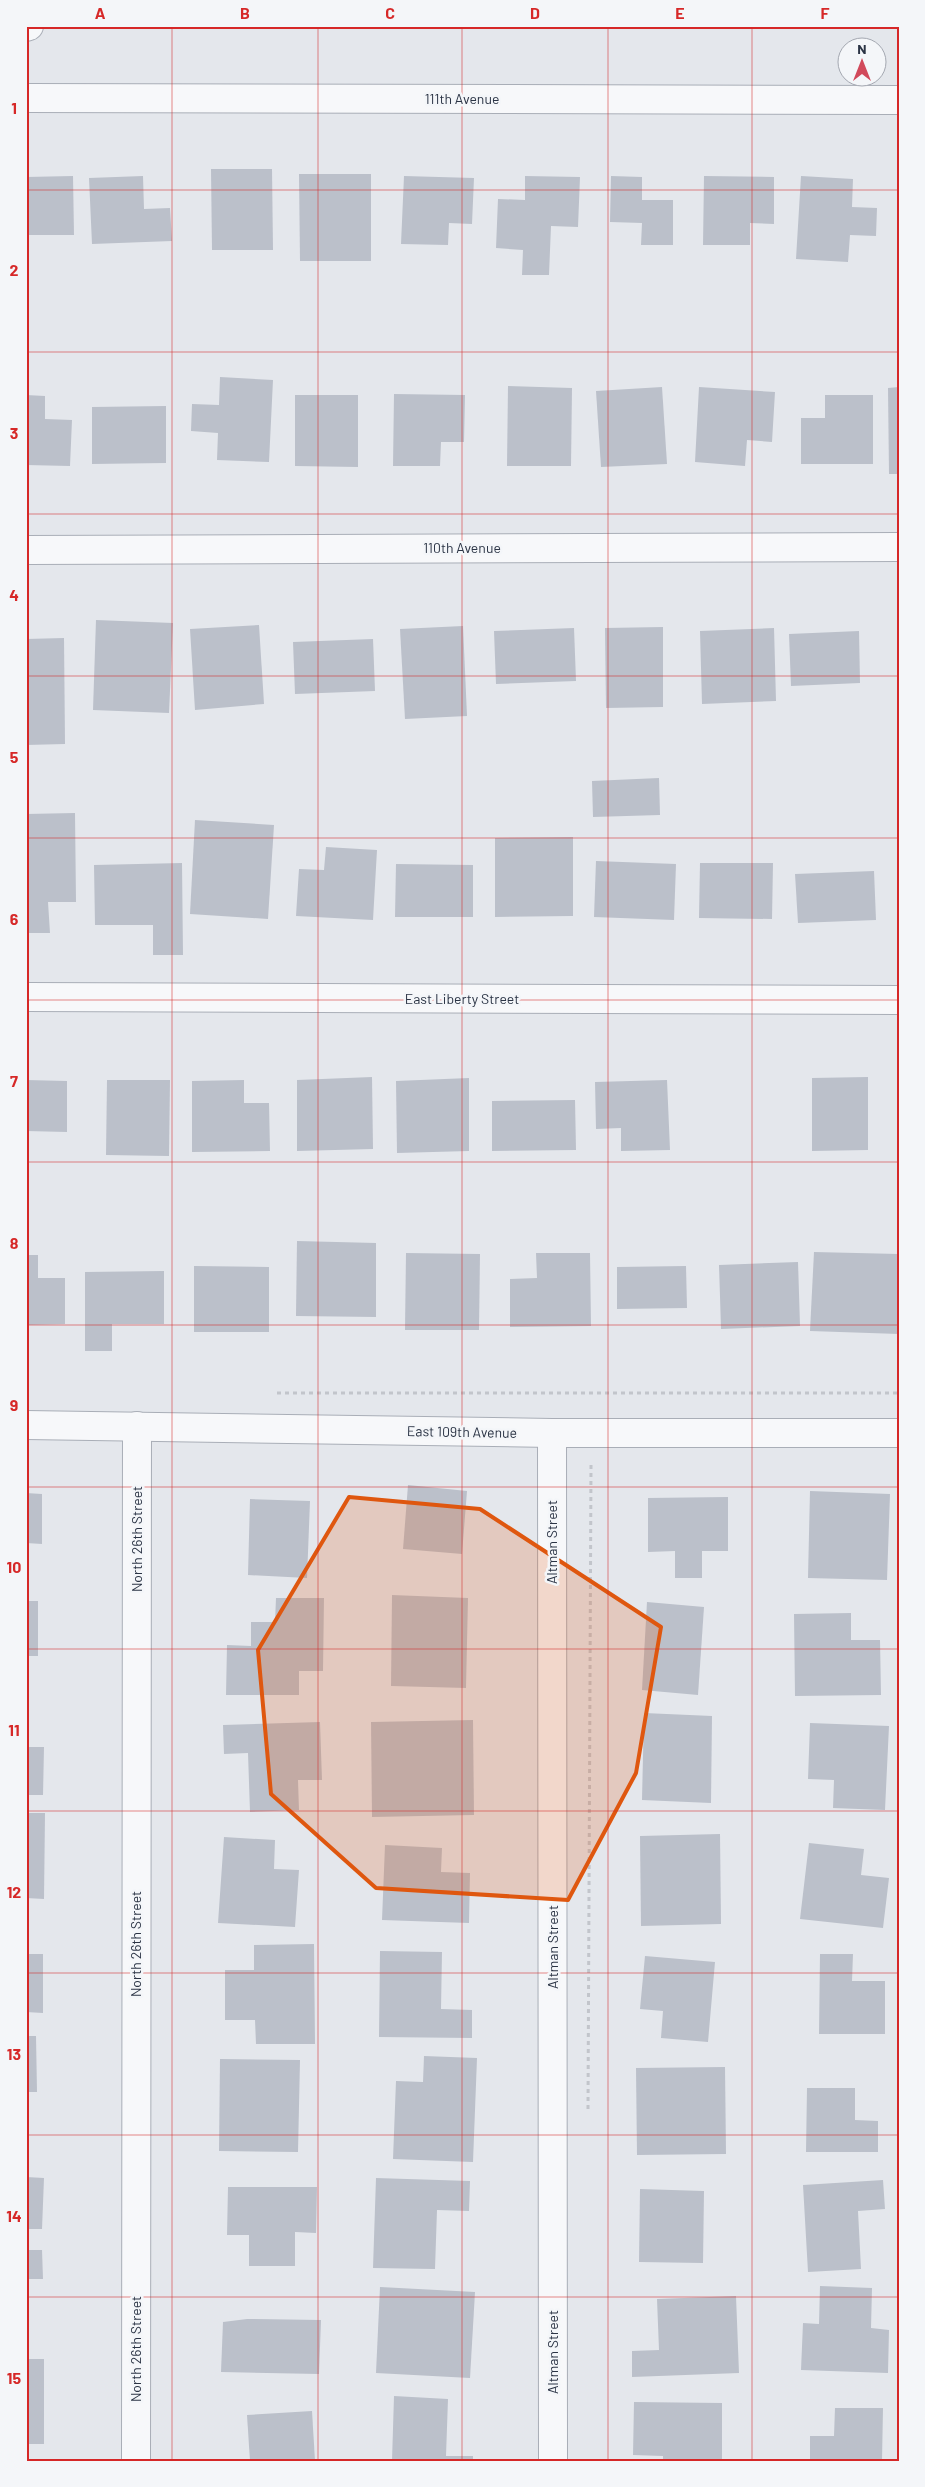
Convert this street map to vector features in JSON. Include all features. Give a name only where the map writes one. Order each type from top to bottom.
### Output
[{"type":"street","name":"111th Avenue","points":[[26,98],[899,100]]},
{"type":"street","name":"110th Avenue","points":[[26,550],[899,546]]},
{"type":"street","name":"East Liberty Street","points":[[26,997],[899,1000]]},
{"type":"street","name":"East 109th Avenue","points":[[26,1425],[552,1433],[899,1433]]},
{"type":"street","name":"North 26th Street","points":[[136,2461],[137,1426]]},
{"type":"street","name":"Altman Street","points":[[552,1433],[553,2461]]},
{"type":"path","points":[[274,1394],[899,1392]]},
{"type":"path","points":[[588,2112],[591,1464],[596,1458]]},
{"type":"highlighted area","points":[[349,1497],[480,1509],[661,1627],[636,1773],[568,1900],[376,1888],[271,1794],[258,1650]]},
{"type":"building","points":[[211,169],[272,169],[273,250],[212,250]]},
{"type":"building","points":[[299,174],[371,174],[371,261],[300,261]]},
{"type":"building","points":[[73,176],[74,235],[26,235],[26,177]]},
{"type":"building","points":[[143,176],[144,209],[170,208],[172,241],[92,244],[89,178]]},
{"type":"building","points":[[404,176],[474,178],[472,224],[449,223],[448,245],[401,244]]},
{"type":"building","points":[[525,176],[580,177],[578,227],[551,226],[549,275],[522,275],[523,250],[496,248],[498,199],[525,200]]},
{"type":"building","points":[[611,176],[642,177],[642,200],[673,200],[673,245],[641,245],[642,223],[610,222]]},
{"type":"building","points":[[704,176],[774,177],[774,224],[750,223],[750,245],[703,245]]},
{"type":"building","points":[[801,176],[853,179],[852,207],[877,208],[876,236],[850,235],[848,262],[796,259]]},
{"type":"building","points":[[220,377],[273,380],[269,462],[217,460],[218,433],[191,431],[192,404],[219,405]]},
{"type":"building","points":[[508,386],[572,388],[571,466],[507,466]]},
{"type":"building","points":[[662,387],[667,464],[601,467],[596,391]]},
{"type":"building","points":[[699,387],[775,392],[772,442],[747,440],[745,466],[695,462]]},
{"type":"building","points":[[899,387],[899,474],[889,474],[888,388]]},
{"type":"building","points":[[394,394],[465,395],[464,442],[441,442],[440,466],[393,466]]},
{"type":"building","points":[[26,395],[45,396],[45,419],[72,420],[70,466],[26,465]]},
{"type":"building","points":[[295,395],[358,395],[358,467],[295,466]]},
{"type":"building","points":[[825,395],[873,395],[873,464],[801,464],[801,418],[825,418]]},
{"type":"building","points":[[166,406],[166,463],[92,464],[92,407]]},
{"type":"building","points":[[96,620],[173,623],[169,713],[93,710]]},
{"type":"building","points":[[259,625],[264,704],[195,710],[190,629]]},
{"type":"building","points":[[463,626],[467,716],[405,719],[400,629]]},
{"type":"building","points":[[663,627],[663,707],[606,708],[605,628]]},
{"type":"building","points":[[574,628],[576,681],[496,684],[494,631]]},
{"type":"building","points":[[774,628],[776,701],[702,704],[700,631]]},
{"type":"building","points":[[859,631],[860,683],[791,686],[789,634]]},
{"type":"building","points":[[64,638],[65,744],[26,745],[26,639]]},
{"type":"building","points":[[373,639],[375,691],[295,694],[293,642]]},
{"type":"building","points":[[659,778],[660,815],[593,817],[592,781]]},
{"type":"building","points":[[75,813],[76,902],[48,902],[50,933],[26,933],[26,814]]},
{"type":"building","points":[[195,820],[274,825],[268,919],[190,914]]},
{"type":"building","points":[[573,837],[573,916],[495,917],[495,838]]},
{"type":"building","points":[[326,847],[377,850],[373,920],[296,916],[299,869],[324,870]]},
{"type":"building","points":[[596,861],[676,864],[674,920],[594,917]]},
{"type":"building","points":[[182,863],[183,955],[153,955],[153,925],[95,925],[94,865]]},
{"type":"building","points":[[700,863],[773,863],[772,919],[699,918]]},
{"type":"building","points":[[396,864],[473,865],[473,917],[395,917]]},
{"type":"building","points":[[874,871],[876,920],[798,923],[795,874]]},
{"type":"building","points":[[372,1077],[373,1149],[297,1151],[297,1080]]},
{"type":"building","points":[[868,1077],[868,1150],[812,1151],[812,1078]]},
{"type":"building","points":[[469,1078],[469,1151],[397,1153],[396,1081]]},
{"type":"building","points":[[26,1080],[67,1081],[67,1132],[26,1131]]},
{"type":"building","points":[[107,1080],[170,1080],[169,1156],[106,1155]]},
{"type":"building","points":[[244,1080],[244,1103],[269,1103],[270,1151],[192,1152],[192,1081]]},
{"type":"building","points":[[667,1080],[670,1150],[621,1151],[621,1128],[596,1129],[595,1082]]},
{"type":"building","points":[[575,1100],[576,1150],[492,1151],[492,1101]]},
{"type":"building","points":[[297,1241],[376,1243],[376,1317],[296,1316]]},
{"type":"building","points":[[814,1252],[899,1254],[899,1334],[810,1331]]},
{"type":"building","points":[[406,1253],[480,1254],[479,1330],[405,1330]]},
{"type":"building","points":[[536,1253],[590,1253],[591,1326],[510,1327],[510,1279],[537,1278]]},
{"type":"building","points":[[26,1255],[38,1255],[38,1278],[65,1278],[65,1324],[26,1325]]},
{"type":"building","points":[[798,1262],[800,1326],[721,1329],[719,1265]]},
{"type":"building","points":[[194,1266],[269,1267],[269,1332],[194,1332]]},
{"type":"building","points":[[686,1266],[687,1308],[617,1309],[617,1267]]},
{"type":"building","points":[[164,1271],[164,1324],[112,1324],[112,1351],[85,1351],[85,1272]]},
{"type":"building","points":[[408,1485],[467,1491],[462,1554],[403,1549]]},
{"type":"building","points":[[810,1491],[890,1494],[887,1580],[808,1578]]},
{"type":"building","points":[[26,1493],[42,1494],[42,1544],[26,1543]]},
{"type":"building","points":[[728,1497],[728,1551],[702,1551],[702,1578],[675,1578],[675,1551],[648,1552],[648,1498]]},
{"type":"building","points":[[250,1499],[310,1501],[307,1578],[248,1575]]},
{"type":"building","points":[[392,1595],[468,1598],[466,1688],[391,1686]]},
{"type":"building","points":[[276,1598],[324,1598],[323,1671],[299,1671],[299,1695],[226,1695],[227,1645],[251,1646],[251,1622],[275,1622]]},
{"type":"building","points":[[26,1601],[38,1601],[38,1656],[26,1656]]},
{"type":"building","points":[[647,1602],[704,1607],[698,1695],[642,1690]]},
{"type":"building","points":[[851,1613],[851,1640],[880,1640],[881,1695],[795,1696],[794,1614]]},
{"type":"building","points":[[644,1713],[712,1716],[711,1803],[642,1800]]},
{"type":"building","points":[[473,1720],[474,1815],[372,1817],[371,1722]]},
{"type":"building","points":[[320,1722],[322,1780],[298,1780],[299,1810],[250,1812],[248,1753],[224,1754],[223,1725]]},
{"type":"building","points":[[810,1723],[889,1726],[885,1810],[833,1808],[834,1780],[808,1779]]},
{"type":"building","points":[[26,1747],[44,1747],[43,1795],[26,1795]]},
{"type":"building","points":[[26,1813],[45,1813],[44,1899],[26,1898]]},
{"type":"building","points":[[720,1834],[721,1924],[641,1926],[640,1836]]},
{"type":"building","points":[[224,1837],[275,1840],[274,1869],[299,1870],[295,1927],[218,1923]]},
{"type":"building","points":[[809,1843],[864,1849],[861,1875],[889,1878],[883,1928],[800,1919]]},
{"type":"building","points":[[385,1845],[442,1848],[441,1872],[470,1873],[469,1923],[382,1920]]},
{"type":"building","points":[[314,1944],[315,2044],[256,2044],[255,2020],[225,2020],[225,1970],[254,1970],[254,1945]]},
{"type":"building","points":[[380,1951],[442,1952],[441,2009],[472,2010],[472,2038],[379,2037]]},
{"type":"building","points":[[26,1954],[43,1954],[43,2013],[26,2012]]},
{"type":"building","points":[[820,1954],[853,1954],[852,1981],[885,1981],[885,2034],[819,2034]]},
{"type":"building","points":[[645,1956],[715,1962],[708,2042],[661,2038],[663,2011],[640,2009]]},
{"type":"building","points":[[26,2036],[36,2036],[37,2092],[26,2092]]},
{"type":"building","points":[[424,2056],[477,2058],[473,2162],[393,2159],[396,2081],[423,2082]]},
{"type":"building","points":[[220,2059],[300,2060],[298,2152],[219,2151]]},
{"type":"building","points":[[725,2067],[726,2154],[637,2155],[636,2068]]},
{"type":"building","points":[[807,2088],[855,2088],[855,2120],[878,2121],[878,2152],[806,2152]]},
{"type":"building","points":[[26,2177],[44,2178],[42,2229],[26,2229]]},
{"type":"building","points":[[376,2178],[470,2181],[469,2211],[437,2210],[435,2269],[373,2268]]},
{"type":"building","points":[[883,2180],[885,2209],[858,2211],[861,2269],[808,2272],[803,2185]]},
{"type":"building","points":[[228,2187],[317,2187],[316,2233],[295,2232],[295,2266],[249,2266],[249,2235],[227,2235]]},
{"type":"building","points":[[640,2189],[704,2191],[703,2263],[639,2262]]},
{"type":"building","points":[[26,2250],[42,2250],[43,2279],[26,2279]]},
{"type":"building","points":[[820,2286],[872,2288],[871,2328],[889,2330],[888,2373],[801,2370],[803,2323],[819,2324]]},
{"type":"building","points":[[380,2287],[475,2292],[470,2378],[376,2373]]},
{"type":"building","points":[[736,2296],[739,2373],[632,2377],[632,2351],[659,2350],[657,2299]]},
{"type":"building","points":[[247,2319],[321,2320],[319,2374],[221,2372],[223,2322]]},
{"type":"building","points":[[26,2359],[44,2359],[44,2444],[26,2444]]},
{"type":"building","points":[[394,2396],[448,2399],[446,2456],[473,2456],[473,2461],[392,2461]]},
{"type":"building","points":[[634,2402],[722,2403],[722,2461],[663,2461],[663,2456],[633,2455]]},
{"type":"building","points":[[835,2408],[883,2408],[882,2461],[810,2461],[810,2436],[834,2436]]},
{"type":"building","points":[[312,2411],[315,2461],[250,2461],[247,2415]]}]
